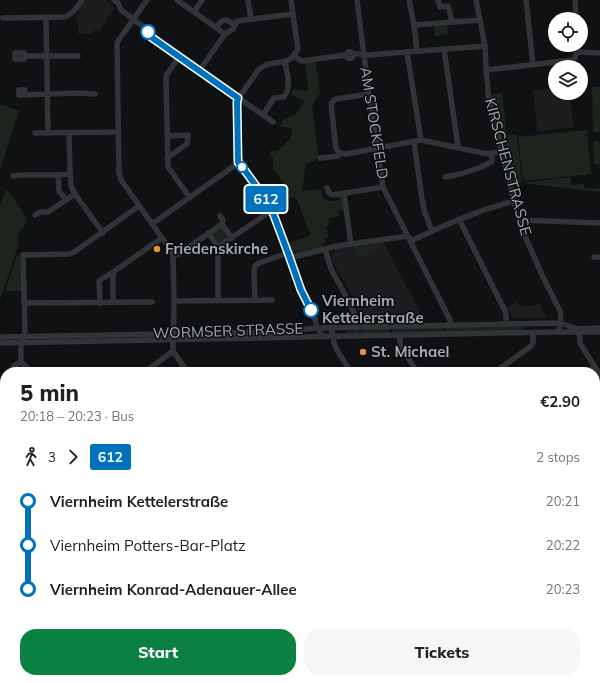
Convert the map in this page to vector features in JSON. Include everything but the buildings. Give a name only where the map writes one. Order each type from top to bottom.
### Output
[{"type":"street","points":[[3,18],[65,17],[74,11],[82,0]]},
{"type":"street","points":[[114,0],[118,3],[121,10],[145,28],[151,37],[273,122]]},
{"type":"street","points":[[147,0],[118,41],[117,45],[119,174],[120,180],[170,249],[173,256],[173,351],[184,367]]},
{"type":"street","points":[[177,0],[225,34]]},
{"type":"street","points":[[194,12],[202,0]]},
{"type":"street","points":[[248,0],[251,19]]},
{"type":"street","points":[[292,0],[298,49],[294,56],[285,62],[261,67],[238,98],[238,162],[270,205],[301,290],[315,319],[317,328],[323,337]]},
{"type":"street","name":"AM STOCKFELD","points":[[357,0],[369,94],[384,187],[450,320],[451,325]]},
{"type":"street","points":[[409,0],[417,51]]},
{"type":"street","points":[[438,0],[440,7],[448,6],[452,22]]},
{"type":"street","name":"KIRSCHENSTRASSE","points":[[476,0],[485,46],[486,70],[490,99],[514,201],[519,220],[542,275],[560,311],[560,332]]},
{"type":"street","points":[[526,0],[533,65]]},
{"type":"street","points":[[575,0],[576,12]]},
{"type":"street","points":[[198,71],[225,34],[233,29],[237,21],[293,14]]},
{"type":"street","points":[[46,18],[48,133]]},
{"type":"street","points":[[216,28],[222,20],[225,19],[235,25]]},
{"type":"street","points":[[414,25],[480,20]]},
{"type":"street","points":[[294,56],[302,61],[346,56],[347,58],[351,58],[353,57],[353,54],[368,55],[485,46]]},
{"type":"street","points":[[444,49],[458,147]]},
{"type":"street","points":[[408,52],[422,140]]},
{"type":"street","points":[[486,70],[573,60],[576,58],[577,52],[600,53]]},
{"type":"street","points":[[24,56],[78,56]]},
{"type":"street","points":[[179,57],[167,74],[166,78],[167,158],[168,167],[190,198]]},
{"type":"street","points":[[263,115],[274,98],[284,97],[287,92],[289,87],[285,62]]},
{"type":"street","points":[[25,94],[95,94]]},
{"type":"street","points":[[340,154],[337,152],[336,148],[331,104],[336,99],[369,94]]},
{"type":"street","points":[[35,133],[118,132]]},
{"type":"street","points":[[69,133],[71,186],[102,233]]},
{"type":"street","points":[[167,136],[188,135],[187,144],[167,158]]},
{"type":"street","points":[[320,158],[422,140],[488,154],[502,152]]},
{"type":"street","points":[[414,142],[422,199],[432,231]]},
{"type":"street","points":[[445,177],[487,165],[492,161],[492,154]]},
{"type":"street","points":[[152,224],[238,162]]},
{"type":"street","points":[[13,176],[70,174]]},
{"type":"street","points":[[58,175],[59,191],[66,200]]},
{"type":"street","points":[[327,188],[328,192],[333,195],[384,187]]},
{"type":"street","points":[[344,193],[351,244]]},
{"type":"street","points":[[35,215],[40,212],[48,212],[75,194]]},
{"type":"street","points":[[255,300],[254,271],[255,266],[259,263],[351,244],[409,238],[432,231],[459,219],[514,201]]},
{"type":"street","points":[[26,367],[21,362],[24,303],[23,255],[69,254],[74,252],[139,206]]},
{"type":"street","points":[[218,247],[272,210]]},
{"type":"street","points":[[220,216],[223,220],[222,224],[232,238]]},
{"type":"street","points":[[459,219],[505,311],[506,324]]},
{"type":"street","points":[[519,220],[600,223]]},
{"type":"street","points":[[173,256],[179,254],[222,224]]},
{"type":"street","points":[[208,233],[218,247],[218,300]]},
{"type":"street","points":[[100,303],[99,281],[162,238]]},
{"type":"street","points":[[325,249],[331,269],[350,302],[355,314],[356,328]]},
{"type":"street","points":[[113,272],[113,302]]},
{"type":"street","points":[[174,301],[272,300]]},
{"type":"street","points":[[24,303],[152,302]]},
{"type":"street","name":"WORMSER STRASSE","points":[[0,337],[23,339],[174,336],[274,332],[317,328],[553,323],[579,330],[600,328]]},
{"type":"street","points":[[311,337],[317,328]]},
{"type":"street","points":[[330,328],[334,337],[334,343],[346,367]]},
{"type":"street","points":[[334,337],[339,328]]},
{"type":"street","points":[[174,336],[334,337],[533,333],[579,330],[600,332]]},
{"type":"street","points":[[579,330],[580,343],[594,367]]},
{"type":"street","points":[[502,367],[531,346],[533,343],[533,333]]},
{"type":"street","points":[[400,335],[400,345],[414,367]]},
{"type":"street","points":[[0,343],[23,339]]},
{"type":"street","points":[[152,367],[173,351]]},
{"type":"street","points":[[14,367],[21,362]]},
{"type":"shaded area","points":[[85,0],[106,0],[115,7],[99,31],[95,30],[92,34],[78,34],[78,23],[75,19],[80,12],[78,10]]},
{"type":"shaded area","points":[[447,25],[448,34],[435,36],[434,26]]},
{"type":"shaded area","points":[[316,61],[320,93],[312,105],[319,159],[306,163],[302,191],[321,189],[323,198],[329,201],[339,200],[338,196],[342,195],[345,212],[339,210],[338,217],[332,217],[329,219],[329,226],[326,227],[329,237],[324,238],[326,242],[323,243],[323,247],[312,251],[312,249],[305,251],[305,253],[302,252],[296,255],[293,253],[290,243],[310,235],[297,199],[294,197],[288,198],[290,192],[273,169],[273,157],[270,156],[270,151],[277,151],[291,138],[292,131],[290,128],[280,127],[283,120],[297,113],[305,101],[291,95],[293,89],[308,91],[305,63]]},
{"type":"shaded area","points":[[592,87],[600,87],[600,132],[593,132]]},
{"type":"shaded area","points":[[548,89],[548,100],[571,100],[573,127],[537,131],[533,90]]},
{"type":"shaded area","points":[[502,93],[507,135],[517,135],[522,183],[571,177],[571,185],[584,184],[585,189],[600,188],[600,192],[512,182],[492,94]]},
{"type":"shaded area","points":[[0,104],[19,111],[0,170]]},
{"type":"shaded area","points":[[587,130],[591,174],[523,181],[518,137]]},
{"type":"shaded area","points":[[593,141],[600,141],[600,164],[594,164]]},
{"type":"shaded area","points":[[6,188],[27,218],[25,225],[18,236],[19,243],[0,300],[0,205]]},
{"type":"shaded area","points":[[222,226],[229,237],[219,244],[211,233]]},
{"type":"shaded area","points":[[383,241],[424,320],[396,321],[389,311],[373,321],[363,321],[355,306],[357,305],[331,258],[333,257],[331,253],[335,251],[334,249]]},
{"type":"shaded area","points":[[374,242],[381,247],[361,258],[353,245],[356,244],[358,247],[363,246],[361,244],[364,246],[375,245]]},
{"type":"shaded area","points":[[17,255],[21,258],[22,291],[5,291]]},
{"type":"shaded area","points":[[517,302],[519,306],[533,306],[538,302],[547,318],[513,318],[507,307]]},
{"type":"shaded area","points":[[523,325],[523,332],[446,334],[445,326]]},
{"type":"shaded area","points":[[444,326],[444,334],[392,335],[392,327]]},
{"type":"shaded area","points":[[371,328],[389,328],[389,335],[346,335],[346,331],[361,331]]},
{"type":"bus line","name":"612","points":[[148,32],[151,37],[238,98],[238,162],[270,205],[301,290],[311,310]]},
{"type":"place","name":"Friedenskirche","points":[[157,249]]},
{"type":"place","name":"Viernheim Kettelerstraße","points":[[311,310]]},
{"type":"place","name":"St. Michael","points":[[363,352]]}]
